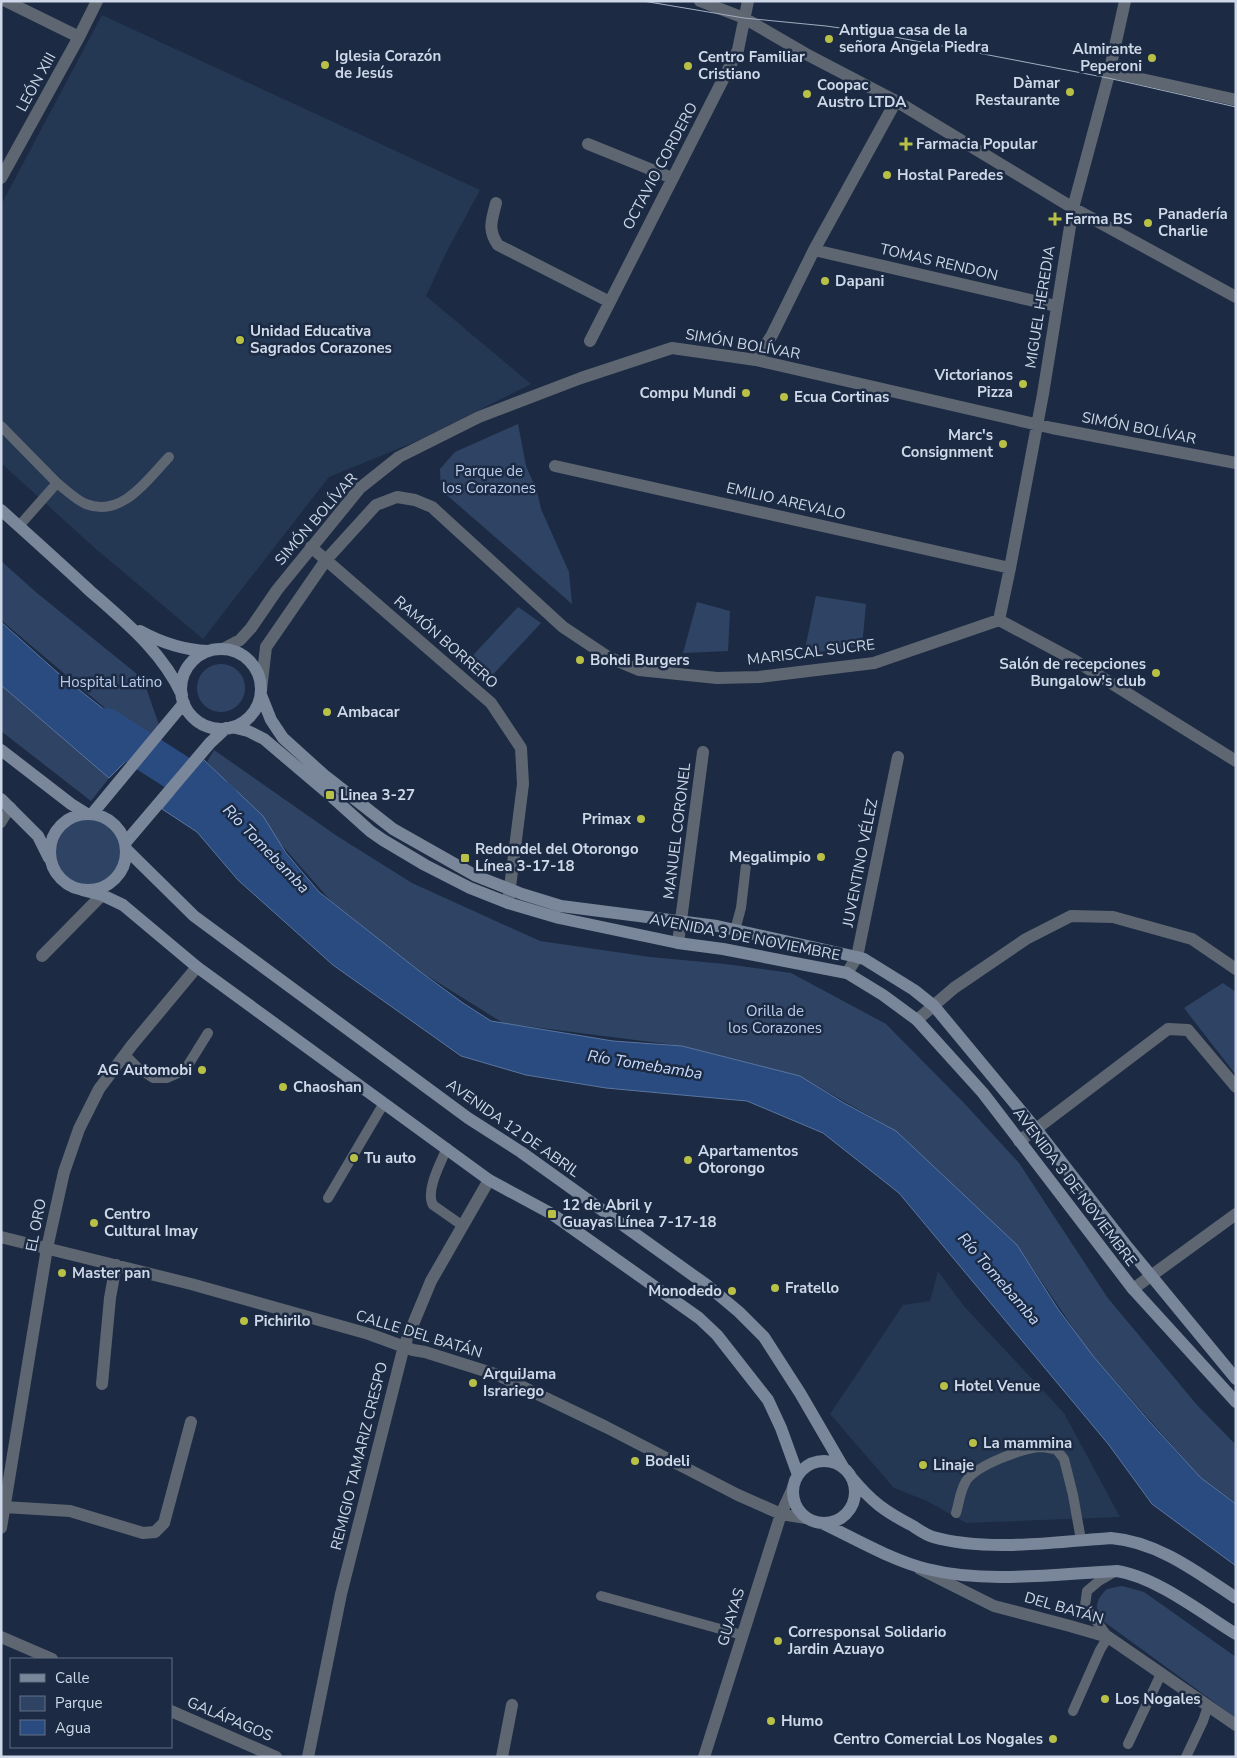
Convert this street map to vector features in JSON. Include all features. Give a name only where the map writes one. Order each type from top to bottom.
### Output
[{"type":"main road","points":[[1,510],[132,628],[159,658],[174,680],[181,703],[200,723],[225,731]]},
{"type":"main road","points":[[82,890],[101,888],[110,883],[122,868],[128,843],[210,743],[225,731],[248,718],[258,704],[261,693],[260,680],[251,662],[243,655],[224,649],[208,651],[190,650],[163,643],[132,628]]},
{"type":"main road","points":[[50,859],[49,848],[52,837],[58,828],[66,820],[92,812],[181,703],[181,686],[187,668],[192,661],[208,651]]},
{"type":"main road","name":"AVENIDA 3 DE NOVIEMBRE","points":[[261,693],[271,720],[283,738],[324,775],[393,829],[476,876],[561,906],[735,930],[864,959],[914,990],[934,1006],[1036,1129],[1236,1379]]},
{"type":"main road","name":"AVENIDA 3 DE NOVIEMBRE","points":[[225,731],[248,731],[264,740],[370,831],[424,865],[470,888],[508,903],[559,918],[678,943],[723,949],[847,973],[884,995],[917,1020],[983,1093],[1133,1289],[1236,1402]]},
{"type":"main road","name":"AVENIDA 12 DE ABRIL","points":[[1,750],[71,804],[92,812],[113,824],[194,916],[468,1118],[521,1152],[702,1282],[739,1312],[764,1338],[800,1393],[847,1472],[870,1499],[889,1514],[932,1536],[966,1543],[1016,1545],[1111,1538],[1125,1539],[1142,1544],[1189,1566],[1236,1598]]},
{"type":"main road","points":[[1,798],[38,836],[60,880],[70,886],[123,905],[197,967],[489,1180],[552,1214],[699,1318],[717,1334],[768,1400],[781,1428],[798,1475]]},
{"type":"main road","points":[[847,1472],[836,1464],[822,1461],[808,1465],[798,1475],[793,1488],[796,1505],[806,1518],[822,1523],[897,1558],[926,1569],[962,1575],[994,1577],[1117,1571],[1129,1573],[1165,1590],[1236,1634]]},
{"type":"main road","name":"AVENIDA 12 DE ABRIL","points":[[822,1523],[838,1520],[850,1509],[855,1493],[847,1472]]},
{"type":"street","points":[[6,1],[80,37]]},
{"type":"street","name":"LEÓN XIII","points":[[1,178],[80,37],[97,1]]},
{"type":"street","points":[[700,1],[744,18],[806,54],[896,101],[1073,208],[1236,297]]},
{"type":"street","name":"OCTAVIO CORDERO","points":[[590,341],[608,301],[738,50],[748,1]]},
{"type":"street","name":"MIGUEL HEREDIA","points":[[999,620],[1043,394],[1073,208],[1110,72],[1125,1]]},
{"type":"street","points":[[1110,72],[1236,100]]},
{"type":"street","points":[[756,360],[772,336],[814,250],[896,101]]},
{"type":"street","points":[[588,144],[672,178]]},
{"type":"street","points":[[496,203],[490,228],[492,237],[498,245],[608,301]]},
{"type":"street","name":"TOMAS RENDON","points":[[814,250],[1056,306]]},
{"type":"street","name":"SIMÓN BOLÍVAR","points":[[224,649],[240,640],[311,547],[360,488],[399,457],[478,417],[581,378],[672,348],[756,360],[1036,424],[1236,463]]},
{"type":"street","name":"EMILIO AREVALO","points":[[555,466],[1010,568]]},
{"type":"street","name":"MARISCAL SUCRE","points":[[326,560],[376,505],[398,497],[415,500],[432,507],[563,627],[608,657],[639,670],[717,678],[759,676],[874,663],[999,620]]},
{"type":"street","name":"RAMÓN BORRERO","points":[[311,547],[491,703],[521,748],[523,784],[508,903]]},
{"type":"street","points":[[261,693],[266,647],[326,560]]},
{"type":"street","points":[[999,620],[1074,660],[1236,761]]},
{"type":"street","name":"MANUEL CORONEL","points":[[678,943],[703,752]]},
{"type":"street","name":"JUVENTINO VÉLEZ","points":[[847,973],[857,958],[898,757]]},
{"type":"street","points":[[42,956],[102,896]]},
{"type":"street","points":[[917,1020],[954,988],[1026,940],[1072,916],[1113,917],[1192,939],[1236,969]]},
{"type":"street","name":"EL ORO","points":[[1,1528],[47,1248],[64,1172],[79,1129],[99,1089],[197,967]]},
{"type":"street","points":[[1019,1141],[1168,1029],[1188,1030],[1236,1087]]},
{"type":"street","name":"REMIGIO TAMARIZ CRESPO","points":[[308,1757],[341,1594],[404,1346],[431,1281],[489,1180]]},
{"type":"street","points":[[1133,1289],[1236,1214]]},
{"type":"street","name":"CALLE DEL BATÁN","points":[[1,1237],[191,1284],[369,1334],[498,1375],[606,1427],[738,1496],[780,1514],[806,1518]]},
{"type":"street","points":[[102,1384],[110,1298],[116,1265]]},
{"type":"street","points":[[4,1507],[70,1510],[143,1532],[155,1532],[164,1523],[191,1422]]},
{"type":"street","name":"GUAYAS","points":[[704,1757],[780,1514],[793,1488]]},
{"type":"street","name":"DEL BATÁN","points":[[897,1558],[994,1606],[1108,1637],[1236,1725]]},
{"type":"street","points":[[1,1637],[50,1658]]},
{"type":"street","points":[[502,1757],[512,1704]]},
{"type":"street","name":"GALÁPAGOS","points":[[172,1711],[276,1757]]},
{"type":"lane","points":[[1,426],[57,483],[84,503],[99,507],[110,507],[129,498],[169,457]]},
{"type":"lane","points":[[18,526],[57,483]]},
{"type":"lane","points":[[1,823],[11,808]]},
{"type":"lane","points":[[735,930],[741,908],[747,856]]},
{"type":"lane","points":[[125,1055],[137,1068],[153,1078],[167,1078],[185,1070],[208,1033]]},
{"type":"lane","points":[[328,1198],[384,1103]]},
{"type":"lane","points":[[447,1148],[432,1187],[430,1200],[433,1205],[463,1226]]},
{"type":"lane","points":[[956,1513],[964,1483],[978,1468],[1040,1447],[1056,1449],[1064,1459],[1081,1540]]},
{"type":"lane","points":[[1073,1711],[1100,1650],[1108,1637],[1084,1606],[1087,1590],[1117,1571]]},
{"type":"lane","points":[[601,1596],[742,1635]]},
{"type":"lane","points":[[1128,1744],[1161,1674]]},
{"type":"lane","points":[[1186,1757],[1208,1706]]},
{"type":"shaded area","name":"Unidad Educativa Sagrados Corazones","points":[[102,15],[480,190],[447,251],[426,296],[531,384],[417,441],[329,477],[203,639],[97,550],[1,463],[1,205]]},
{"type":"shaded area","points":[[938,1271],[963,1305],[1064,1413],[1120,1517],[966,1523],[927,1501],[894,1488],[830,1414],[903,1305],[930,1301]]},
{"type":"green space","name":"Parque de los Corazones","points":[[518,424],[526,466],[537,491],[541,509],[569,572],[572,604],[441,490],[440,469],[455,452]]},
{"type":"green space","name":"Hospital Latino","points":[[1,561],[37,593],[143,679],[159,725],[145,742],[1,620]]},
{"type":"green space","points":[[816,596],[866,604],[862,646],[804,654]]},
{"type":"green space","points":[[697,602],[730,611],[728,651],[683,653]]},
{"type":"green space","points":[[518,607],[541,623],[485,683],[465,664]]},
{"type":"green space","points":[[221,664],[230,666],[238,671],[243,679],[245,688],[243,697],[238,705],[230,710],[221,712],[212,710],[204,705],[199,697],[197,688],[199,679],[204,671],[212,666]]},
{"type":"green space","points":[[1,685],[109,778],[91,801],[1,731]]},
{"type":"green space","name":"Orilla de los Corazones","points":[[214,750],[337,836],[412,883],[540,941],[650,957],[725,964],[791,973],[886,1024],[965,1104],[1019,1163],[1107,1297],[1197,1405],[1236,1445],[1236,1503],[1201,1478],[1088,1350],[1017,1245],[896,1131],[800,1076],[682,1046],[503,1023],[418,970],[330,900],[279,842],[263,816],[207,762]]},
{"type":"green space","points":[[95,817],[108,823],[117,832],[121,838],[123,852],[121,866],[113,877],[102,885],[81,887],[74,885],[63,877],[55,866],[53,845],[55,838],[63,827],[74,819]]},
{"type":"green space","points":[[1223,983],[1236,992],[1236,1075],[1184,1008]]},
{"type":"green space","points":[[1122,1586],[1144,1592],[1236,1657],[1236,1718],[1099,1618],[1097,1605],[1101,1596],[1107,1589]]},
{"type":"water","points":[[1,622],[58,673],[145,742],[109,778],[1,685]]},
{"type":"water","points":[[203,759],[263,816],[286,853],[319,892],[418,970],[491,1021],[613,1041],[682,1046],[800,1076],[844,1103],[896,1131],[1017,1245],[1058,1309],[1093,1356],[1201,1478],[1236,1504],[1236,1566],[1152,1504],[1109,1445],[899,1193],[823,1133],[747,1101],[606,1088],[526,1075],[461,1056],[333,965],[238,880],[197,832],[162,809]]},
{"type":"waterway","name":"Río Tomebamba","points":[[106,727],[220,800]]},
{"type":"tram line","points":[[643,1],[744,18],[869,32],[1108,78],[1236,107]]},
{"type":"place","name":"Antigua casa de la señora Angela Piedra","points":[[829,39]]},
{"type":"place","name":"Almirante Peperoni","points":[[1152,58]]},
{"type":"place","name":"Iglesia Corazón de Jesús","points":[[325,65]]},
{"type":"place","name":"Centro Familiar Cristiano","points":[[688,66]]},
{"type":"place","name":"Dàmar Restaurante","points":[[1070,92]]},
{"type":"place","name":"Coopac Austro LTDA","points":[[807,94]]},
{"type":"place","name":"Farmacia Popular","points":[[906,144]]},
{"type":"place","name":"Hostal Paredes","points":[[887,175]]},
{"type":"place","name":"Farma BS","points":[[1055,219]]},
{"type":"place","name":"Panadería Charlie","points":[[1148,223]]},
{"type":"place","name":"Dapani","points":[[825,281]]},
{"type":"place","name":"Unidad Educativa Sagrados Corazones","points":[[240,340]]},
{"type":"place","name":"Victorianos Pizza","points":[[1023,384]]},
{"type":"place","name":"Compu Mundi","points":[[746,393]]},
{"type":"place","name":"Ecua Cortinas","points":[[784,397]]},
{"type":"place","name":"Marc's Consignment","points":[[1003,444]]},
{"type":"place","name":"Bohdi Burgers","points":[[580,660]]},
{"type":"place","name":"Salón de recepciones Bungalow's club","points":[[1156,673]]},
{"type":"place","name":"Ambacar","points":[[327,712]]},
{"type":"place","name":"Linea 3-27","points":[[330,795]]},
{"type":"place","name":"Primax","points":[[641,819]]},
{"type":"place","name":"Megalimpio","points":[[821,857]]},
{"type":"place","name":"Redondel del Otorongo Línea 3-17-18","points":[[465,858]]},
{"type":"place","name":"AG Automobi","points":[[202,1070]]},
{"type":"place","name":"Chaoshan","points":[[283,1087]]},
{"type":"place","name":"Tu auto","points":[[354,1158]]},
{"type":"place","name":"Apartamentos Otorongo","points":[[688,1160]]},
{"type":"place","name":"12 de Abril y Guayas Línea 7-17-18","points":[[552,1214]]},
{"type":"place","name":"Centro Cultural Imay","points":[[94,1223]]},
{"type":"place","name":"Master pan","points":[[62,1273]]},
{"type":"place","name":"Fratello","points":[[775,1288]]},
{"type":"place","name":"Monodedo","points":[[732,1291]]},
{"type":"place","name":"Pichirilo","points":[[244,1321]]},
{"type":"place","name":"ArquiJama Israriego","points":[[473,1383]]},
{"type":"place","name":"Hotel Venue","points":[[944,1386]]},
{"type":"place","name":"La mammina","points":[[973,1443]]},
{"type":"place","name":"Bodeli","points":[[635,1461]]},
{"type":"place","name":"Linaje","points":[[923,1465]]},
{"type":"place","name":"Corresponsal Solidario Jardin Azuayo","points":[[778,1641]]},
{"type":"place","name":"Los Nogales","points":[[1105,1699]]},
{"type":"place","name":"Humo","points":[[771,1721]]},
{"type":"place","name":"Centro Comercial Los Nogales","points":[[1053,1739]]}]
